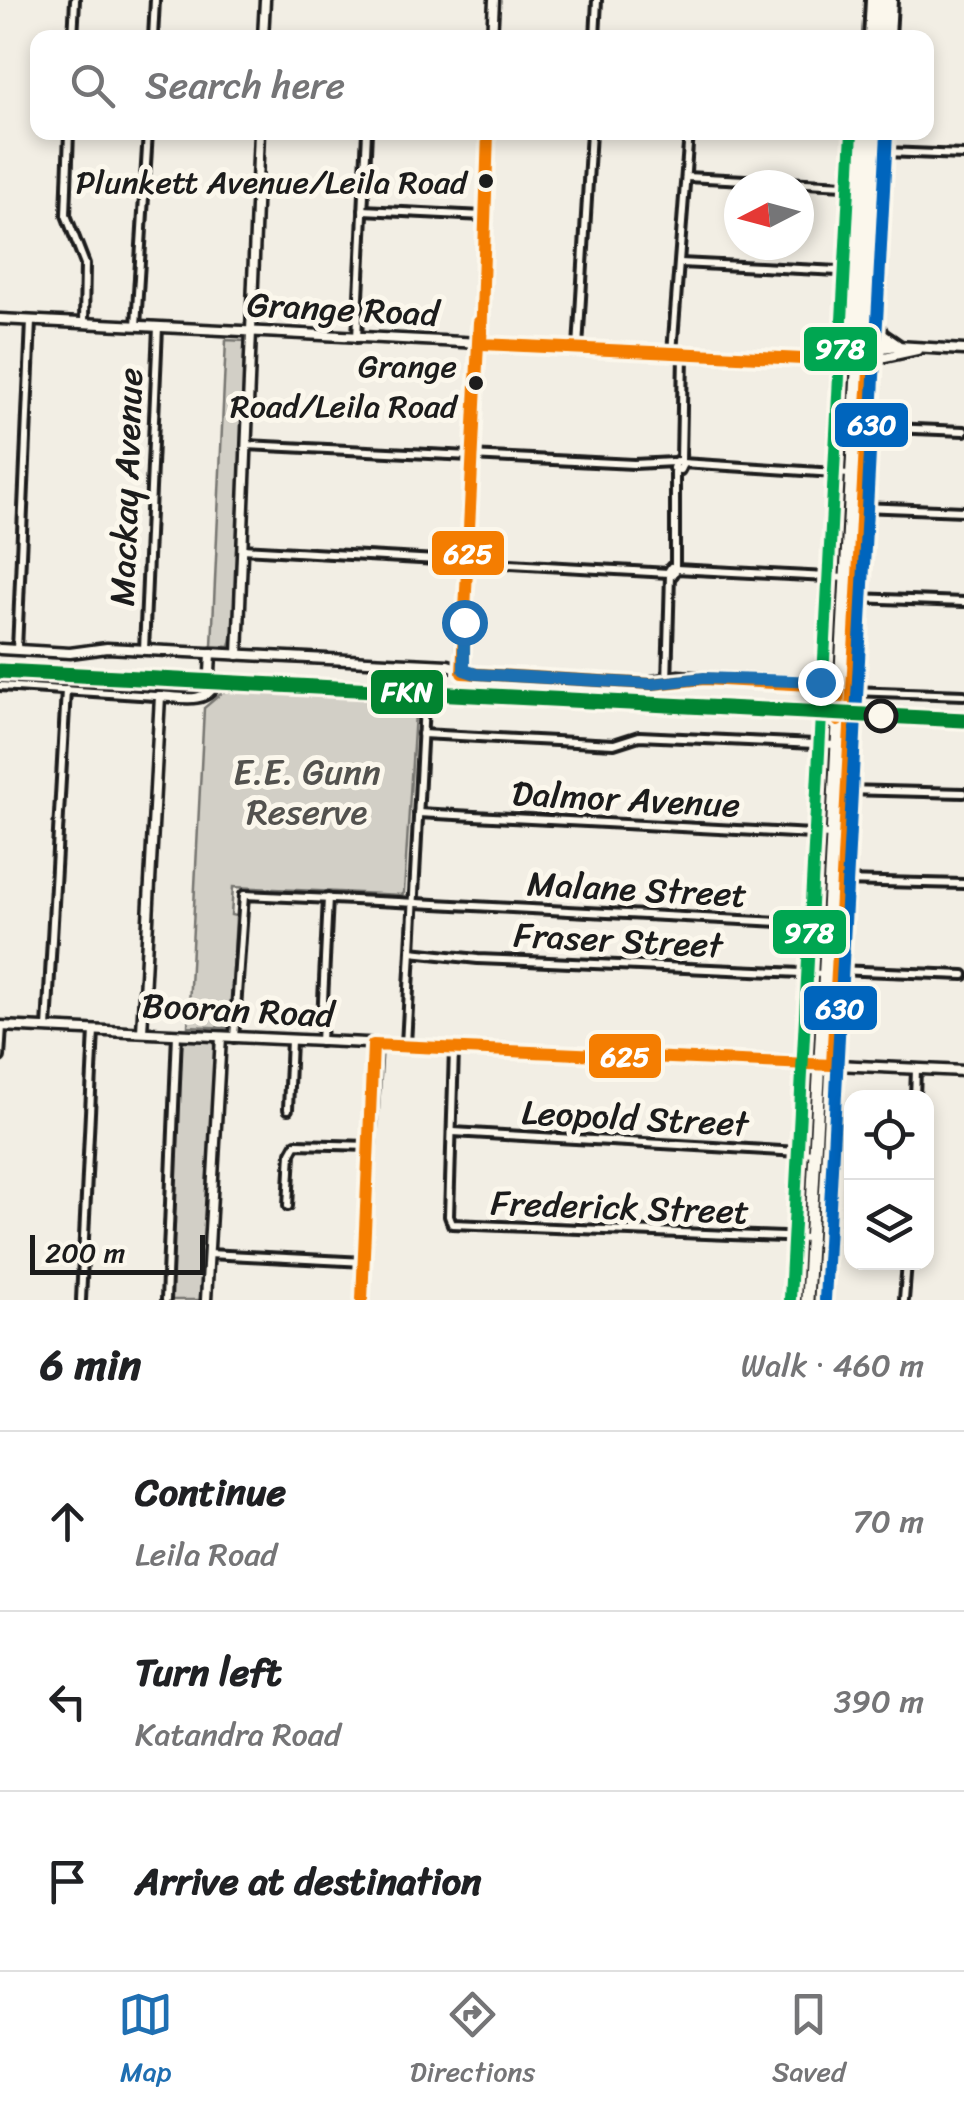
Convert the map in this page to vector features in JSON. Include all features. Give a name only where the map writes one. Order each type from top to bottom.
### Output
[{"type":"highway","points":[[872,30],[878,0]]},
{"type":"highway","points":[[878,0],[885,30]]},
{"type":"highway","points":[[864,357],[858,339],[877,152],[870,140]]},
{"type":"highway","points":[[881,140],[864,186],[863,273],[882,335],[897,346]]},
{"type":"highway","points":[[832,925],[840,880],[845,686],[864,357],[871,309]]},
{"type":"highway","points":[[806,1300],[825,1065],[832,834],[840,790],[836,745],[856,598],[851,578],[862,507],[857,474],[866,427],[862,395]]},
{"type":"highway","points":[[819,1151],[820,1300]]},
{"type":"street","points":[[73,30],[74,0]]},
{"type":"street","points":[[153,30],[154,0]]},
{"type":"street","points":[[263,30],[265,0]]},
{"type":"street","points":[[492,30],[494,0]]},
{"type":"street","points":[[595,30],[597,0]]},
{"type":"street","points":[[69,140],[66,214],[85,264],[84,323]]},
{"type":"street","points":[[138,326],[148,140]]},
{"type":"street","points":[[235,655],[259,140]]},
{"type":"street","points":[[357,338],[367,140]]},
{"type":"street","points":[[462,670],[488,140]]},
{"type":"street","points":[[580,349],[591,140]]},
{"type":"street","points":[[667,680],[679,450],[676,330],[689,140]]},
{"type":"street","points":[[686,177],[864,186],[866,140]]},
{"type":"street","points":[[871,309],[879,288],[877,152],[964,155]]},
{"type":"street","points":[[363,210],[484,216]]},
{"type":"street","points":[[680,264],[863,273]]},
{"type":"street","name":"Grange Road","points":[[0,319],[803,360],[864,357]]},
{"type":"street","points":[[17,650],[31,321]]},
{"type":"street","name":"Mackay Avenue","points":[[144,650],[158,327]]},
{"type":"street","points":[[864,357],[897,346],[964,350]]},
{"type":"street","points":[[864,357],[922,348]]},
{"type":"street","points":[[866,427],[964,431]]},
{"type":"street","points":[[246,445],[857,474]]},
{"type":"street","points":[[862,507],[964,511]]},
{"type":"street","points":[[241,550],[851,578]]},
{"type":"street","points":[[856,598],[964,602]]},
{"type":"street","points":[[0,649],[144,650],[438,667],[476,674],[638,682],[704,678],[964,695]]},
{"type":"street","points":[[0,686],[195,698],[207,690],[214,654]]},
{"type":"street","points":[[49,1028],[66,690]]},
{"type":"street","points":[[142,1032],[157,696]]},
{"type":"street","points":[[406,1046],[424,706]]},
{"type":"street","points":[[422,734],[614,744],[639,736],[836,745]]},
{"type":"street","points":[[840,790],[964,793]]},
{"type":"street","name":"Dalmor Avenue","points":[[418,813],[832,834]]},
{"type":"street","points":[[840,880],[964,884]]},
{"type":"street","name":"Malane Street","points":[[234,1038],[242,897],[249,894],[832,925]]},
{"type":"street","points":[[321,1042],[328,898]]},
{"type":"street","name":"Fraser Street","points":[[411,952],[478,958],[964,975]]},
{"type":"street","points":[[0,1057],[1,1026]]},
{"type":"street","name":"Booran Road","points":[[1,1026],[964,1070]]},
{"type":"street","points":[[81,1300],[96,1030]]},
{"type":"street","points":[[166,1300],[179,1034]]},
{"type":"street","points":[[206,1300],[219,1037]]},
{"type":"street","points":[[288,1109],[291,1040]]},
{"type":"street","points":[[362,1300],[375,1045]]},
{"type":"street","points":[[453,1135],[456,1049]]},
{"type":"street","points":[[915,1090],[916,1069]]},
{"type":"street","name":"Leopold Street","points":[[453,1135],[819,1151]]},
{"type":"street","name":"Frederick Street","points":[[453,1135],[450,1222],[810,1240]]},
{"type":"street","points":[[288,1206],[290,1153],[296,1144],[370,1146]]},
{"type":"street","points":[[208,1254],[364,1262]]},
{"type":"street","points":[[904,1300],[906,1270]]},
{"type":"green space","points":[[226,340],[246,341],[234,629],[230,647],[212,646]]},
{"type":"green space","name":"E.E. Gunn Reserve","points":[[223,692],[416,697],[404,893],[233,887],[231,915],[236,916],[230,1028],[188,1026],[204,708]]},
{"type":"green space","points":[[185,1040],[213,1042],[215,1050],[203,1300],[169,1300]]},
{"type":"transit line","name":"625","points":[[362,1300],[373,1045],[832,1065],[870,351],[803,359],[481,344],[488,140]]},
{"type":"transit line","name":"978","points":[[790,1299],[852,140]]},
{"type":"transit line","name":"630","points":[[825,1300],[887,140]]},
{"type":"transit line","name":"625","points":[[479,322],[462,673],[652,684],[704,679],[829,686],[839,688],[838,721]]},
{"type":"transit line","name":"FKN","points":[[0,671],[964,720]]},
{"type":"place","name":"Plunkett Avenue/Leila Road","points":[[486,181]]},
{"type":"place","name":"Grange Road/Leila Road","points":[[476,383]]},
{"type":"route","points":[[464,622],[464,670],[476,674],[652,684],[704,678],[820,682]]}]
